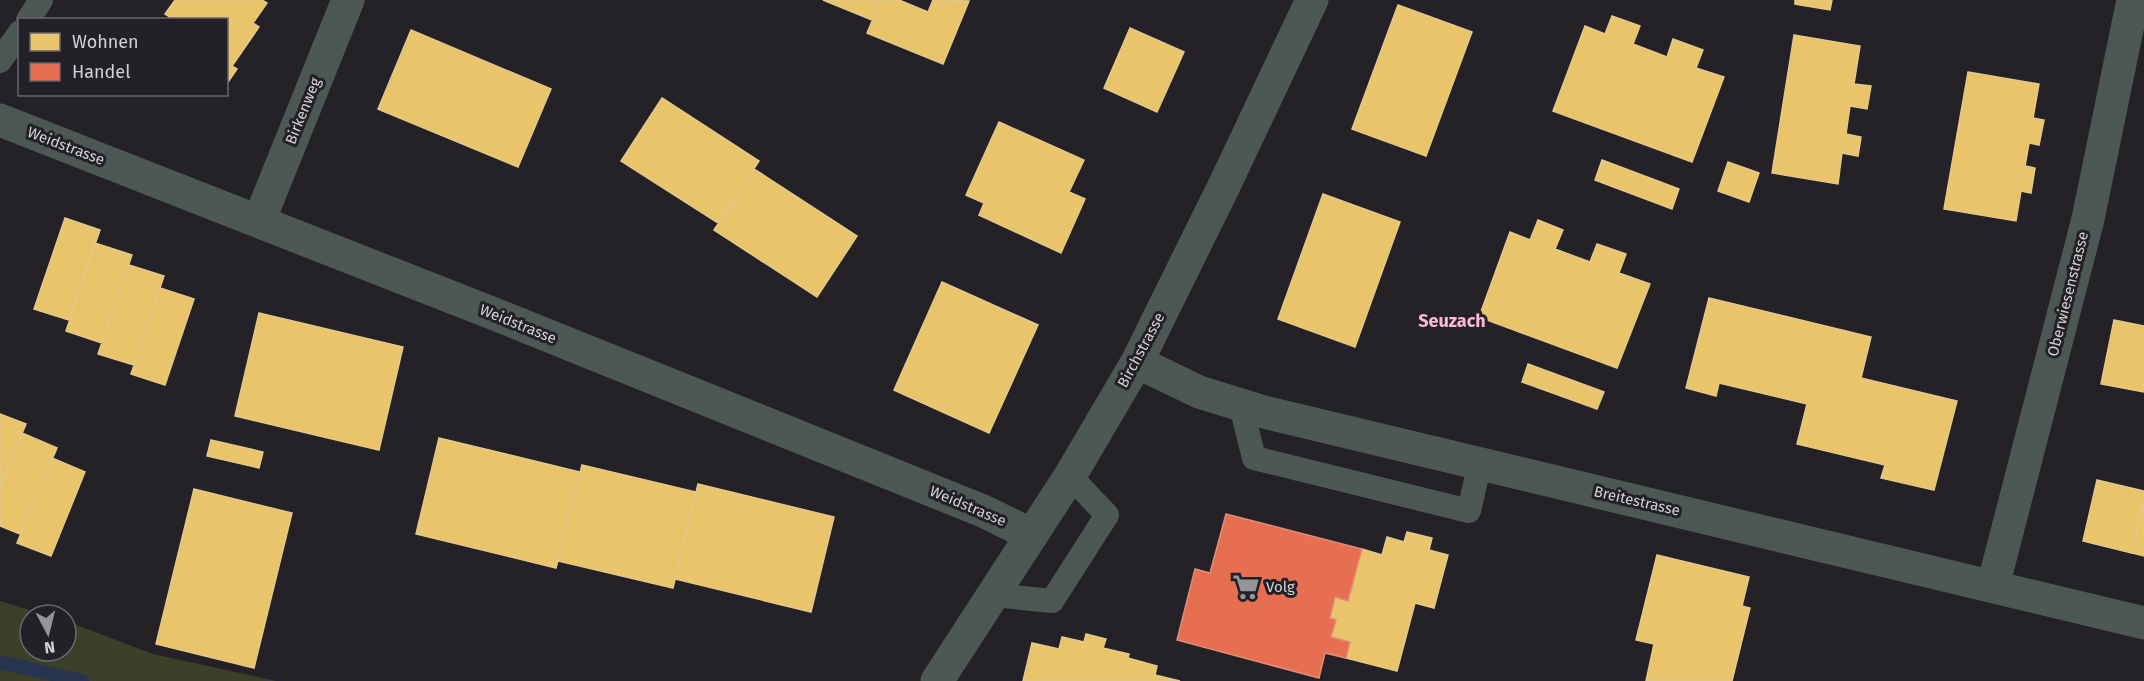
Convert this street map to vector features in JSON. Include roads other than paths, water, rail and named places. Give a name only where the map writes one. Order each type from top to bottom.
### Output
[{"type":"street","name":"Birkenweg","points":[[259,221],[348,0]]},
{"type":"street","name":"Birchstrasse","points":[[937,681],[1070,476],[1137,362],[1312,0]]},
{"type":"street","name":"Oberwiesenstrasse","points":[[1993,586],[2088,219],[2133,0]]},
{"type":"street","name":"Weidstrasse","points":[[0,120],[259,221],[983,511],[1032,535]]},
{"type":"street","name":"Breitestrasse","points":[[1137,362],[1183,385],[1241,405],[2144,623]]},
{"type":"lane","points":[[29,18],[41,0]]},
{"type":"lane","points":[[0,60],[18,35]]},
{"type":"lane","points":[[1241,405],[1254,458],[1469,511],[1480,464]]},
{"type":"lane","points":[[993,595],[1052,601],[1107,515],[1070,476]]},
{"type":"waterway","points":[[0,662],[82,681]]},
{"type":"place","name":"Volg","points":[[1246,587]]},
{"type":"district","name":"Seuzach","points":[[1452,321]]}]
